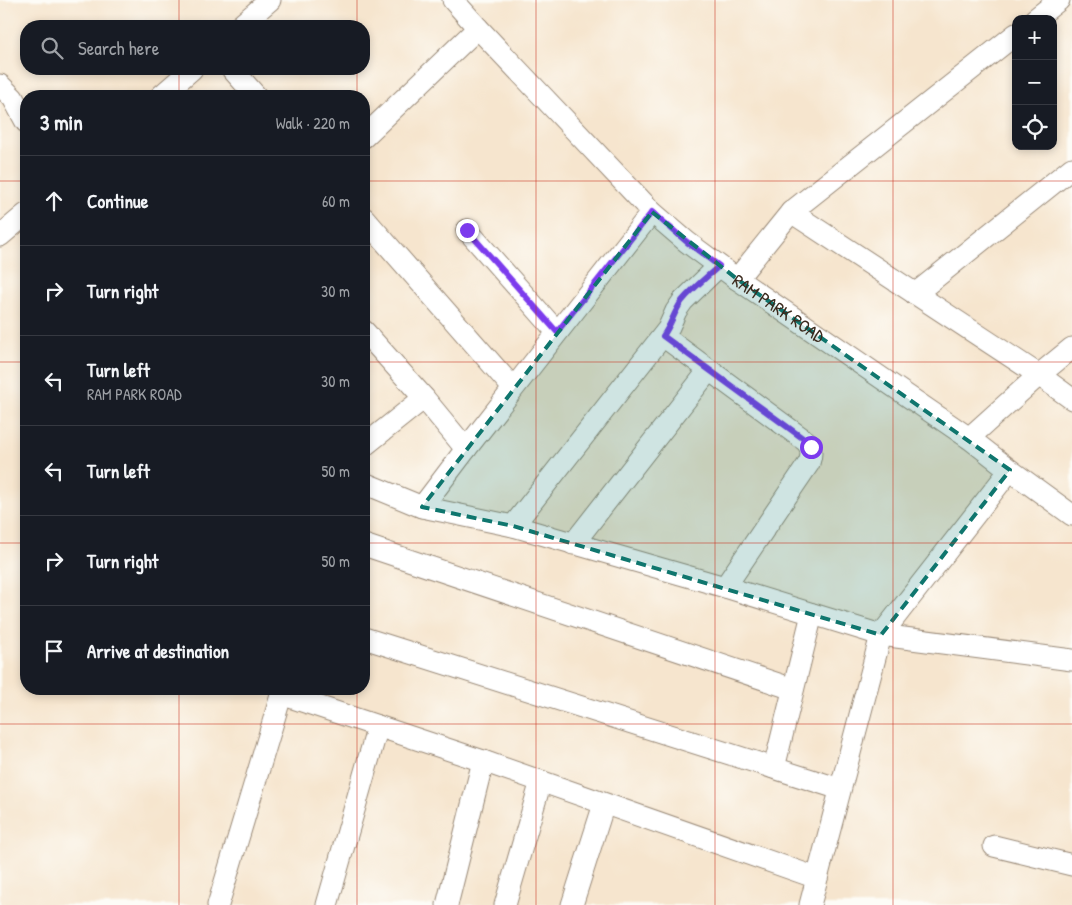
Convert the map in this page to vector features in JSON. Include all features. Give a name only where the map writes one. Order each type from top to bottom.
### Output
[{"type":"street","points":[[247,20],[270,0]]},
{"type":"street","name":"RAM PARK ROAD","points":[[453,0],[652,212],[687,242],[737,279],[969,438],[1072,515]]},
{"type":"street","points":[[1040,15],[1059,0]]},
{"type":"street","points":[[370,131],[478,28]]},
{"type":"street","points":[[737,279],[791,212],[1012,37]]},
{"type":"street","points":[[168,90],[185,75]]},
{"type":"street","points":[[237,75],[251,90]]},
{"type":"street","points":[[0,85],[13,98],[20,111]]},
{"type":"street","points":[[915,294],[1072,168]]},
{"type":"street","points":[[422,507],[652,212]]},
{"type":"street","points":[[791,212],[1039,375],[1072,399]]},
{"type":"street","points":[[0,236],[20,219]]},
{"type":"street","points":[[370,225],[514,388]]},
{"type":"street","points":[[467,230],[557,332]]},
{"type":"street","points":[[514,526],[663,336],[683,301],[719,266]]},
{"type":"street","points":[[663,336],[808,442],[811,447],[812,454],[809,463],[725,587]]},
{"type":"street","points":[[370,338],[424,398],[466,449]]},
{"type":"street","points":[[969,438],[1072,348]]},
{"type":"street","points":[[573,544],[709,370]]},
{"type":"street","points":[[370,441],[424,398]]},
{"type":"street","points":[[810,905],[881,635],[1010,470]]},
{"type":"street","points":[[370,485],[422,507],[514,526],[725,587],[881,635],[1072,660]]},
{"type":"street","points":[[370,547],[793,689]]},
{"type":"street","points":[[774,768],[812,614]]},
{"type":"street","points":[[370,640],[840,789]]},
{"type":"street","points":[[218,905],[281,695]]},
{"type":"street","points":[[293,695],[817,878]]},
{"type":"street","points":[[327,905],[378,726]]},
{"type":"street","points":[[447,905],[483,761]]},
{"type":"street","points":[[505,905],[541,781]]},
{"type":"street","points":[[572,905],[604,804]]},
{"type":"street","points":[[994,846],[1072,866]]},
{"type":"highlighted area","points":[[652,212],[737,279],[1010,470],[881,635],[513,526],[422,507]]},
{"type":"route","points":[[467,230],[557,332],[652,212],[719,266],[683,301],[663,336],[808,442],[811,447]]}]
